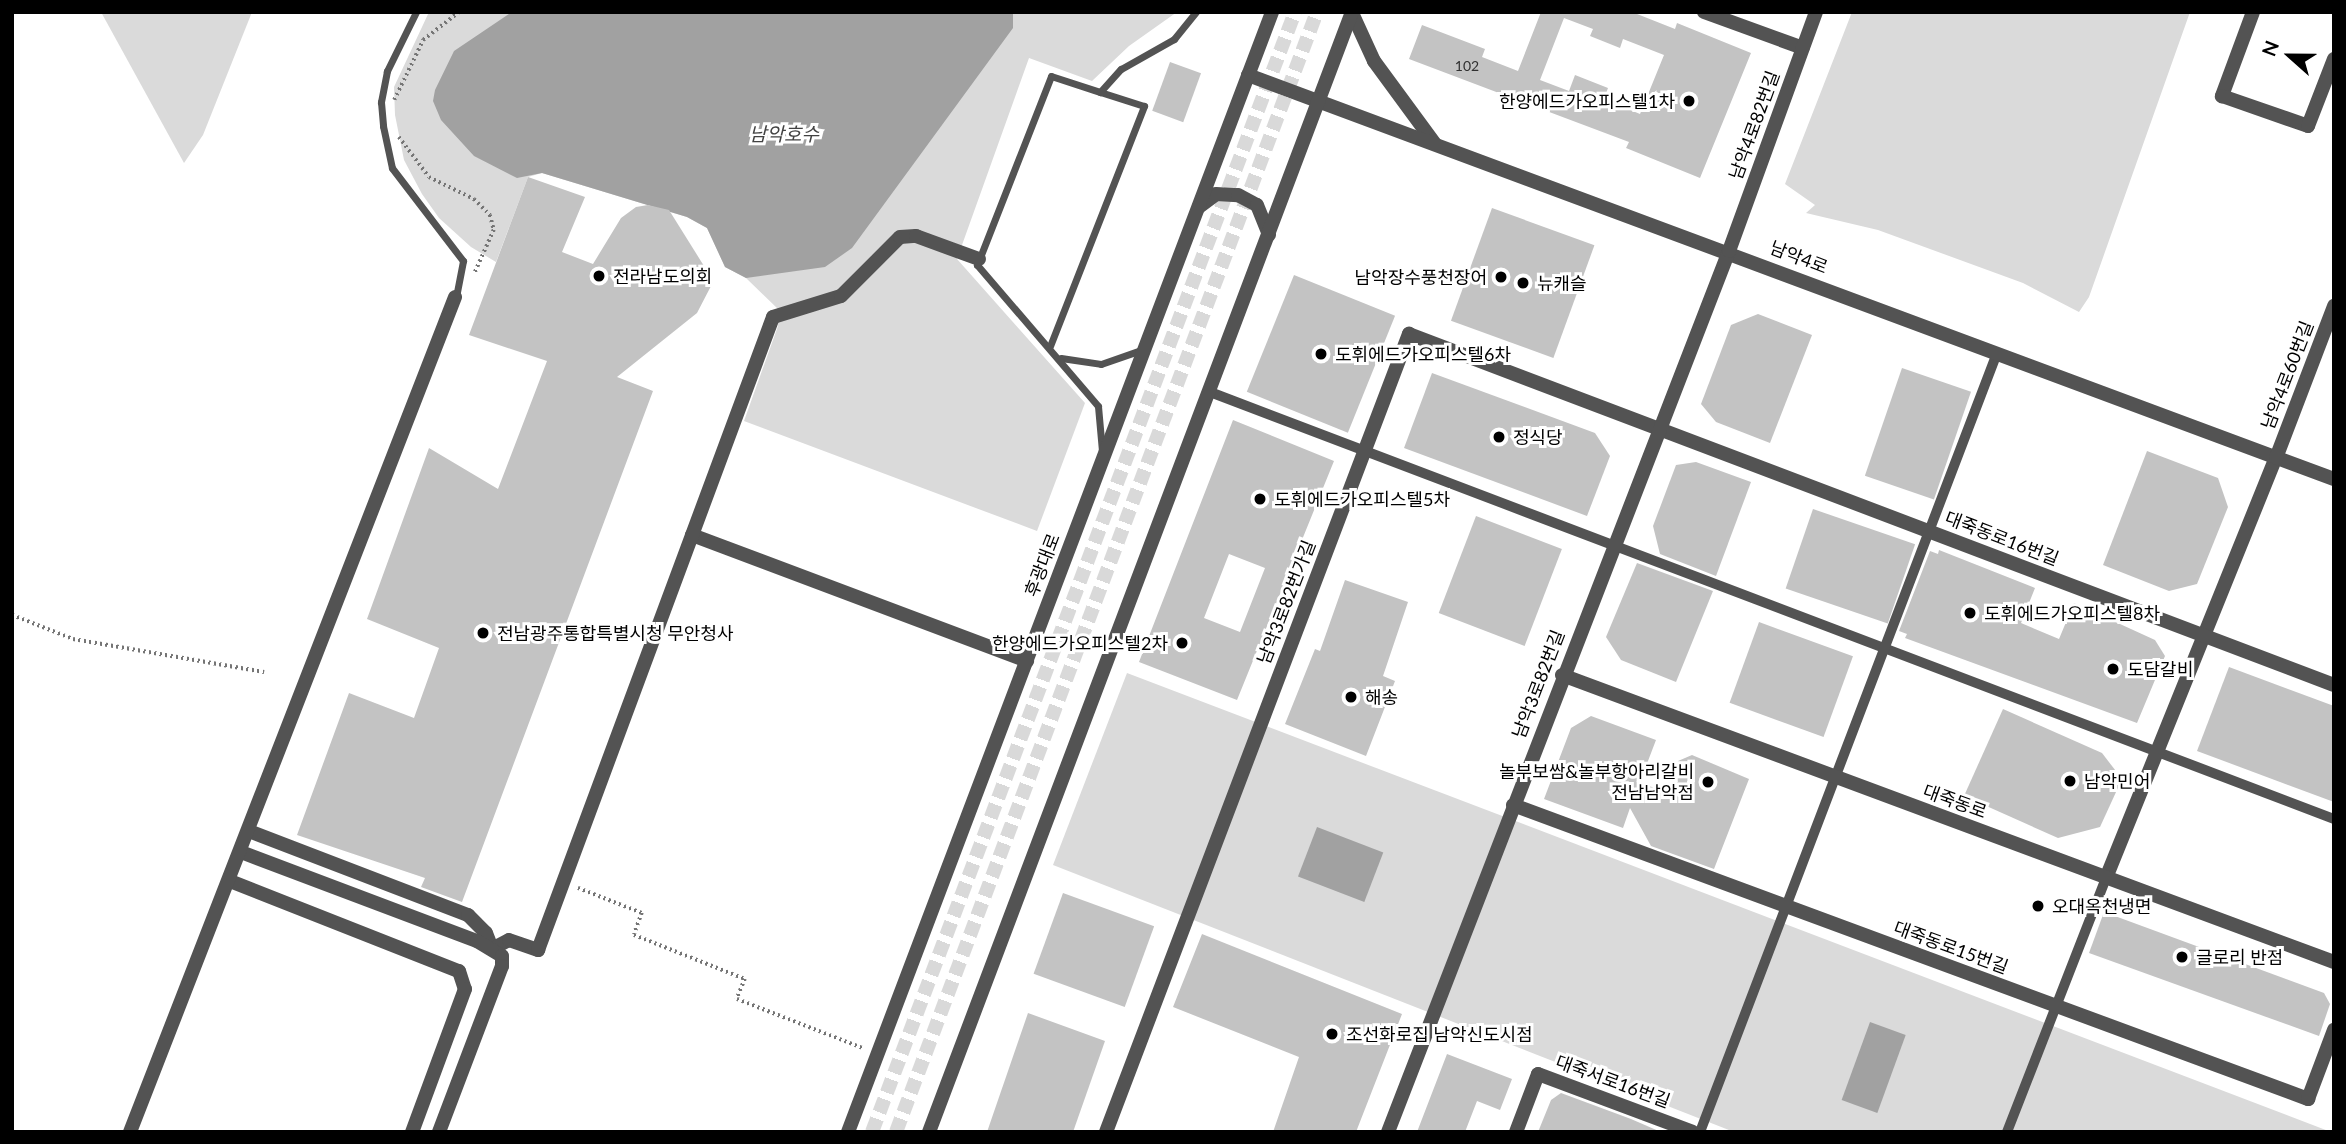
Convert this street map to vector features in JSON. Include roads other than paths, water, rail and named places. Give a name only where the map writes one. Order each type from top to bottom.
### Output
[{"type":"street","name":"후광대로","points":[[848,1132],[1272,12]]},
{"type":"street","points":[[929,1132],[1352,12]]},
{"type":"street","points":[[1352,12],[1374,61],[1435,144]]},
{"type":"street","points":[[1704,12],[1803,48]]},
{"type":"street","name":"남악4로82번길","points":[[1728,251],[1816,12]]},
{"type":"street","points":[[2253,12],[2222,96],[2308,126],[2334,59]]},
{"type":"street","name":"남악4로","points":[[1248,75],[1728,251],[2334,479]]},
{"type":"street","points":[[1198,208],[1216,194],[1238,195],[1257,205],[1269,235]]},
{"type":"street","points":[[492,948],[509,940],[538,950],[772,317],[841,296],[900,237],[916,236],[979,259]]},
{"type":"street","name":"남악3로82번길","points":[[1388,1132],[1657,427],[1728,251]]},
{"type":"street","points":[[130,1132],[230,881],[455,297]]},
{"type":"street","name":"남악4로60번길","points":[[2106,878],[2276,458],[2334,306]]},
{"type":"street","name":"남악3로82번가길","points":[[1106,1132],[1409,334],[1657,427]]},
{"type":"street","points":[[1700,1132],[1997,353]]},
{"type":"street","points":[[1210,392],[1885,646],[2334,819]]},
{"type":"street","name":"대죽동로16번길","points":[[1657,427],[2334,685]]},
{"type":"street","points":[[692,535],[1027,661]]},
{"type":"street","name":"대죽동로","points":[[1562,675],[2334,962]]},
{"type":"street","name":"대죽동로15번길","points":[[1513,805],[2308,1099],[2334,1030]]},
{"type":"street","points":[[249,831],[468,915],[486,933],[492,948]]},
{"type":"street","points":[[241,852],[492,948],[502,956],[502,966],[439,1132]]},
{"type":"street","points":[[2007,1132],[2106,878]]},
{"type":"street","points":[[230,881],[459,971],[465,989],[412,1132]]},
{"type":"street","name":"대죽서로16번길","points":[[1516,1132],[1538,1074],[1693,1132]]},
{"type":"lane","points":[[416,12],[393,55],[382,106],[384,131],[392,168],[457,252],[464,270],[455,297]]},
{"type":"lane","points":[[1100,92],[1121,69],[1174,38],[1196,12]]},
{"type":"lane","points":[[1050,346],[1144,106],[1051,76],[977,265],[1050,346],[1061,358],[1098,406],[1103,459]]},
{"type":"lane","points":[[1061,358],[1101,364],[1145,349]]},
{"type":"water","name":"남악호수","points":[[512,12],[1013,12],[1013,28],[852,248],[825,267],[746,278],[725,267],[707,228],[687,217],[542,173],[517,178],[474,156],[441,120],[433,101],[435,90],[454,51]]},
{"type":"water","points":[[1317,827],[1383,852],[1364,902],[1298,876]]},
{"type":"water","points":[[1870,1022],[1906,1035],[1877,1113],[1842,1100]]},
{"type":"tunnel","points":[[872,1132],[1295,12]]},
{"type":"tunnel","points":[[896,1132],[1317,12]]},
{"type":"place","name":"한양에드가오피스텔1차","points":[[1689,101]]},
{"type":"place","name":"전라남도의회","points":[[599,276]]},
{"type":"place","name":"남악장수풍천장어","points":[[1501,277]]},
{"type":"place","name":"뉴캐슬","points":[[1523,283]]},
{"type":"place","name":"도휘에드가오피스텔6차","points":[[1321,354]]},
{"type":"place","name":"정식당","points":[[1499,437]]},
{"type":"place","name":"도휘에드가오피스텔5차","points":[[1260,499]]},
{"type":"place","name":"도휘에드가오피스텔8차","points":[[1970,613]]},
{"type":"place","name":"전남광주통합특별시청 무안청사","points":[[483,633]]},
{"type":"place","name":"한양에드가오피스텔2차","points":[[1182,643]]},
{"type":"place","name":"도담갈비","points":[[2113,669]]},
{"type":"place","name":"해송","points":[[1351,697]]},
{"type":"place","name":"남악민어","points":[[2070,781]]},
{"type":"place","name":"놀부보쌈&놀부항아리갈비 전남남악점","points":[[1708,782]]},
{"type":"place","name":"오대옥천냉면","points":[[2038,906]]},
{"type":"place","name":"글로리 반점","points":[[2182,957]]},
{"type":"place","name":"조선화로집 남악신도시점","points":[[1332,1034]]}]
